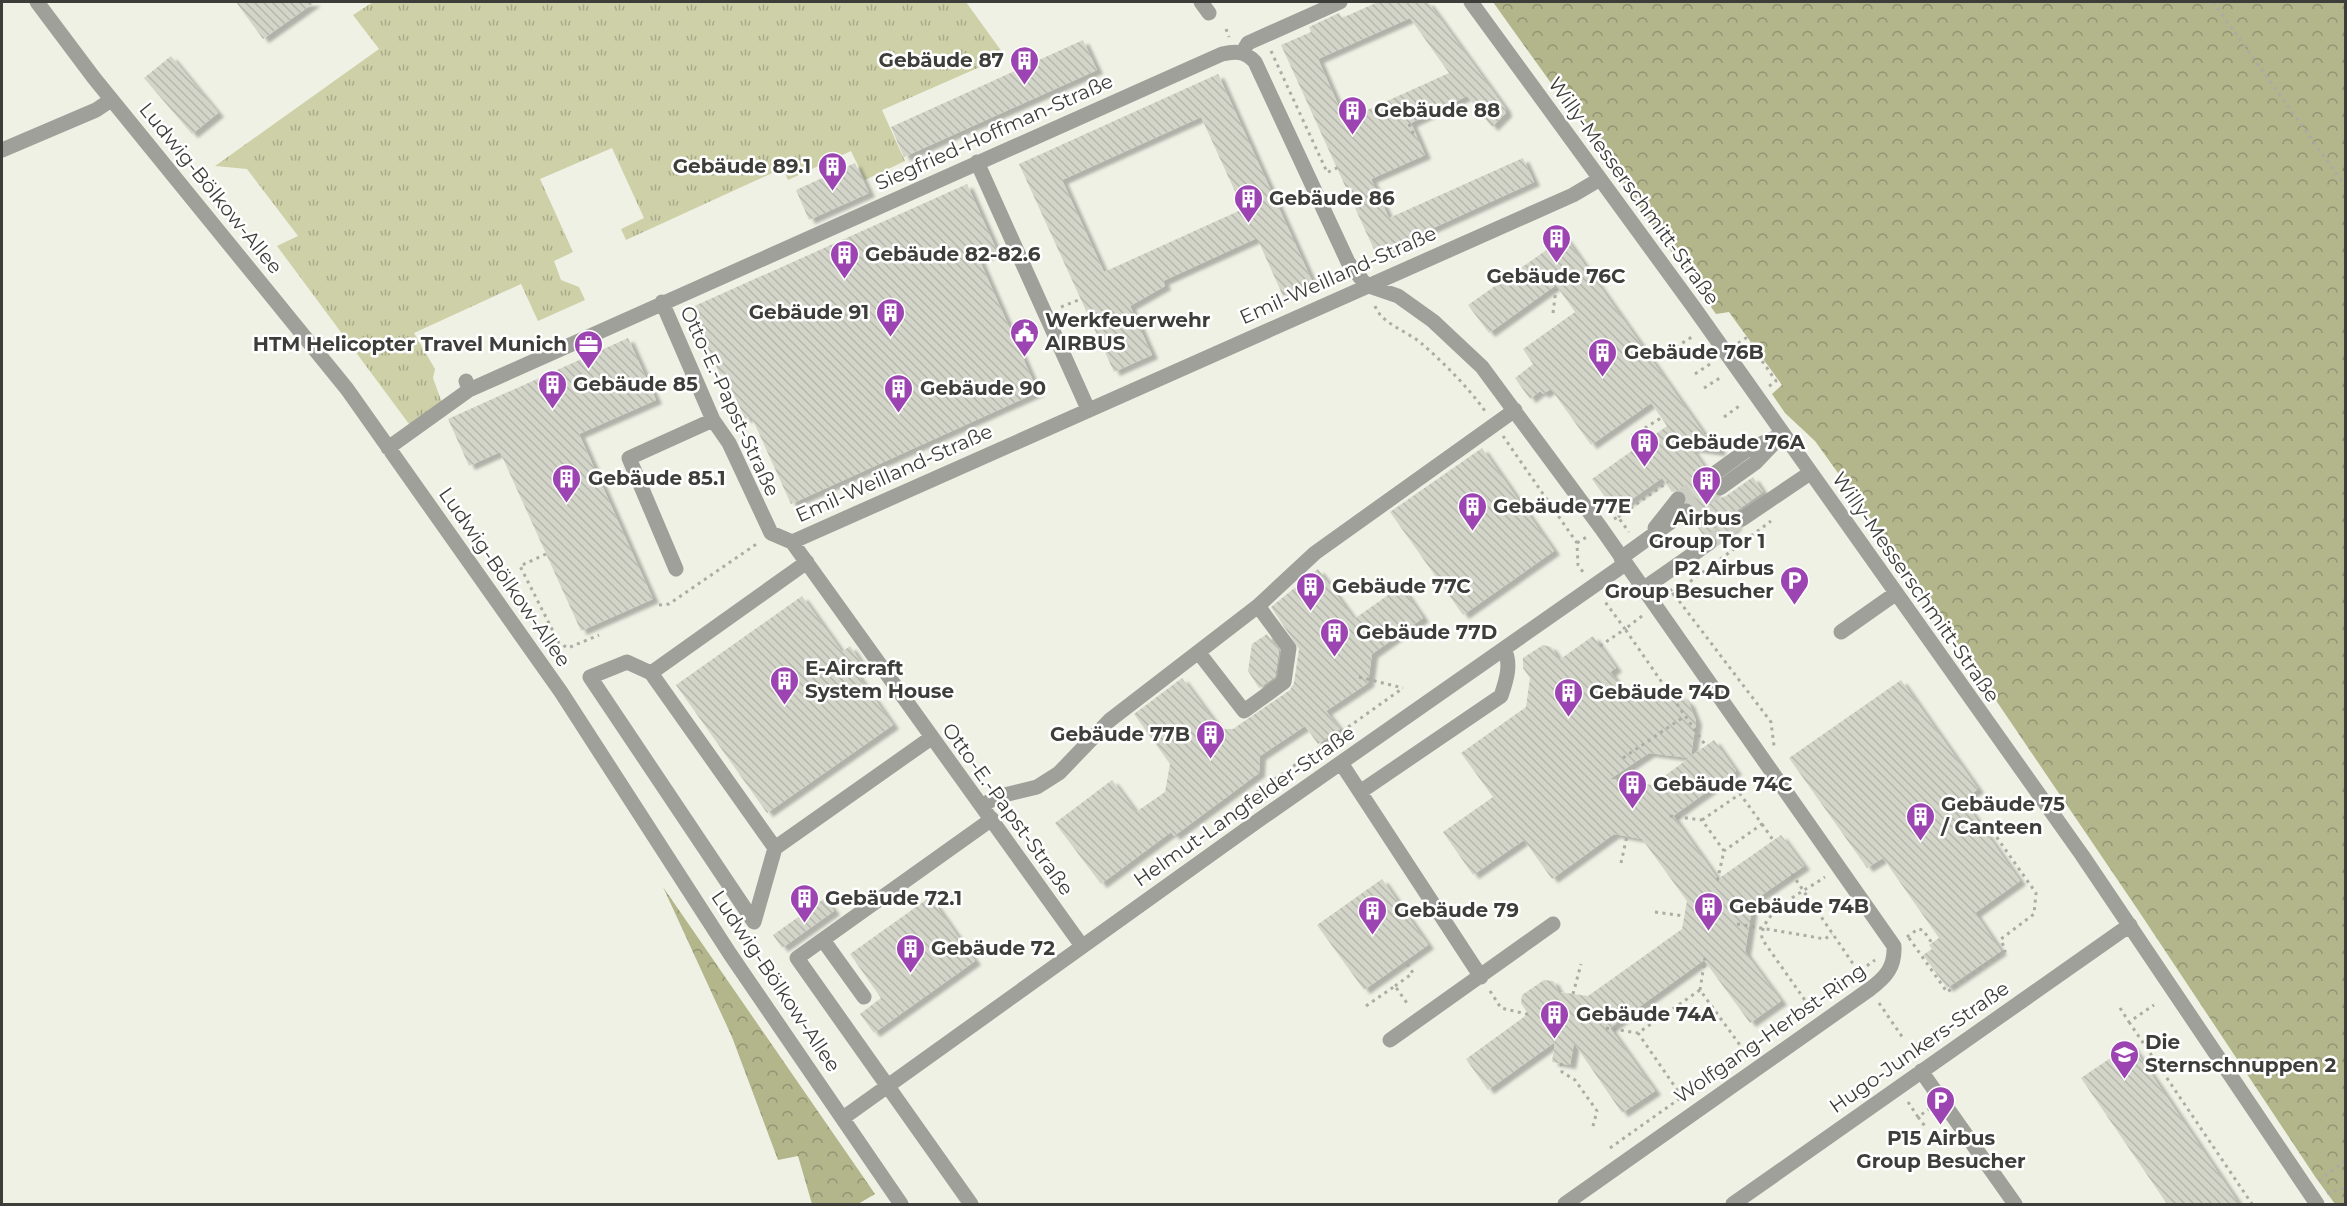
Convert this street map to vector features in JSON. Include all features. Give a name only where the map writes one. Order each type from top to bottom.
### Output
[{"type":"street","name":"Ludwig-Bölkow-Allee","points":[[37,2],[111,100],[347,389],[561,692],[730,954],[901,1204]]},
{"type":"street","name":"Siegfried-Hoffman-Straße","points":[[388,448],[468,385],[662,303],[1222,54],[1242,52],[1248,43],[1340,2]]},
{"type":"street","name":"Willy-Messerschmitt-Straße","points":[[1471,2],[1810,473],[2130,925],[2317,1204]]},
{"type":"street","points":[[1242,52],[1255,62],[1348,262],[1366,285],[1398,296],[1432,321],[1482,367],[1656,607],[1894,946]]},
{"type":"street","points":[[2,150],[96,110],[111,100]]},
{"type":"street","points":[[977,162],[1088,409]]},
{"type":"street","name":"Emil-Weilland-Straße","points":[[792,542],[1366,285],[1573,195],[1600,179]]},
{"type":"street","name":"Otto-E.-Papst-Straße","points":[[662,303],[713,420],[729,443],[771,533],[792,542],[1082,946]]},
{"type":"street","points":[[982,806],[996,797],[1037,787],[1050,780],[1110,720],[1258,606],[1315,553],[1515,410]]},
{"type":"street","points":[[676,569],[629,458],[713,420]]},
{"type":"street","points":[[1715,482],[1755,463],[1782,435]]},
{"type":"street","points":[[1742,519],[1810,473]]},
{"type":"street","name":"Helmut-Langfelder-Straße","points":[[843,1118],[1259,820],[1593,586],[1682,505]]},
{"type":"street","points":[[1643,589],[1709,543]]},
{"type":"street","points":[[651,673],[807,562]]},
{"type":"street","points":[[1841,632],[1895,594]]},
{"type":"street","points":[[1199,653],[1244,711],[1284,682],[1288,648],[1258,606]]},
{"type":"street","points":[[1360,792],[1501,696],[1506,682],[1509,658],[1504,649]]},
{"type":"street","points":[[775,848],[651,673],[627,662],[590,677],[754,922],[775,848],[931,738]]},
{"type":"street","points":[[1341,763],[1480,976]]},
{"type":"street","points":[[971,1204],[797,958],[992,819]]},
{"type":"street","points":[[1390,1040],[1553,924]]},
{"type":"street","name":"Hugo-Junkers-Straße","points":[[1733,1204],[2130,925]]},
{"type":"street","points":[[823,940],[864,997]]},
{"type":"street","name":"Wolfgang-Herbst-Ring","points":[[1565,1204],[1870,989],[1886,976],[1894,959],[1894,946]]},
{"type":"street","points":[[1921,1071],[2015,1204]]},
{"type":"path","points":[[2213,2],[2346,187]]},
{"type":"path","points":[[1264,36],[1327,172]]},
{"type":"path","points":[[1409,124],[1415,137]]},
{"type":"path","points":[[1366,285],[1379,317],[1419,341],[1440,360],[1495,425],[1577,543],[1578,565],[1706,746]]},
{"type":"path","points":[[1552,313],[1556,289]]},
{"type":"path","points":[[1045,314],[1081,299]]},
{"type":"path","points":[[1676,347],[1697,333]]},
{"type":"path","points":[[1737,344],[1746,338],[1776,381]]},
{"type":"path","points":[[1695,374],[1715,360]]},
{"type":"path","points":[[1756,371],[1764,365]]},
{"type":"path","points":[[1704,388],[1724,375]]},
{"type":"path","points":[[1632,436],[1661,418]]},
{"type":"path","points":[[1711,444],[1730,446]]},
{"type":"path","points":[[1618,517],[1668,482]]},
{"type":"path","points":[[1739,546],[1779,515]]},
{"type":"path","points":[[659,606],[669,604],[771,533]]},
{"type":"path","points":[[1600,646],[1734,549]]},
{"type":"path","points":[[546,554],[520,566],[559,644],[568,648],[599,635]]},
{"type":"path","points":[[1259,820],[1257,792],[1403,688],[1359,677]]},
{"type":"path","points":[[1623,759],[1685,716]]},
{"type":"path","points":[[1729,777],[1773,840]]},
{"type":"path","points":[[1670,816],[1702,820],[1740,794]]},
{"type":"path","points":[[1702,820],[1724,850]]},
{"type":"path","points":[[1908,936],[1947,992],[2005,951],[2001,939],[2034,914],[2036,893],[1986,822],[1981,825]]},
{"type":"path","points":[[1718,882],[1724,850],[1762,824]]},
{"type":"path","points":[[1621,863],[1627,836]]},
{"type":"path","points":[[2003,856],[2008,853]]},
{"type":"path","points":[[1809,1007],[1762,939],[1761,928],[1767,917],[1839,868]]},
{"type":"path","points":[[1792,874],[1870,989]]},
{"type":"path","points":[[1655,912],[1684,916]]},
{"type":"path","points":[[1737,924],[1825,939],[1833,934]]},
{"type":"path","points":[[1611,1148],[1918,929],[1923,930],[1932,943]]},
{"type":"path","points":[[1705,957],[1700,990],[1745,1052]]},
{"type":"path","points":[[1366,1006],[1413,973],[1405,961]]},
{"type":"path","points":[[1573,994],[1581,964]]},
{"type":"path","points":[[1480,976],[1501,1008],[1531,1014]]},
{"type":"path","points":[[1395,986],[1419,1020]]},
{"type":"path","points":[[1606,1028],[1638,1033],[1700,990]]},
{"type":"path","points":[[2129,1022],[2154,1005]]},
{"type":"path","points":[[2120,1008],[2252,1204]]},
{"type":"path","points":[[1888,1016],[1903,1038]]},
{"type":"path","points":[[1638,1033],[1682,1097]]},
{"type":"path","points":[[1561,1063],[1562,1072],[1575,1080],[1597,1111],[1592,1130]]},
{"type":"path","points":[[1918,1117],[1941,1100]]},
{"type":"path","points":[[1908,1102],[1927,1129]]},
{"type":"path","points":[[2307,1190],[2346,1160]]},
{"type":"green space","points":[[373,2],[966,2],[1005,56],[882,110],[905,161],[865,180],[851,151],[788,180],[783,168],[626,240],[621,229],[644,218],[612,148],[540,179],[573,252],[554,261],[561,280],[579,287],[585,300],[538,321],[521,284],[414,333],[435,369],[433,378],[443,406],[412,428],[277,246],[298,236],[247,169],[215,166],[379,49],[353,15]]},
{"type":"green space","points":[[1493,2],[2345,2],[2345,1204],[2335,1204],[2316,1178],[1905,566],[1815,441],[1785,413],[1772,394],[1782,385],[1729,312],[1716,314]]},
{"type":"green space","points":[[663,887],[875,1194],[858,1204],[812,1204],[798,1156],[778,1160],[732,1037]]},
{"type":"building","points":[[236,2],[315,2],[263,39]]},
{"type":"building","name":"Gebäude 88","points":[[1378,2],[1428,2],[1505,108],[1506,113],[1492,127],[1467,96],[1411,123],[1425,155],[1371,179],[1389,218],[1523,158],[1534,182],[1376,254],[1281,45],[1311,32],[1309,27],[1339,13],[1342,18]],"holes":[[[1410,18],[1449,73],[1345,120],[1318,59]]]},
{"type":"building","name":"Gebäude 87","points":[[1083,40],[1097,70],[904,157],[891,127]]},
{"type":"building","points":[[171,56],[218,113],[192,134],[144,78]]},
{"type":"building","name":"Gebäude 86","points":[[1218,74],[1313,283],[1283,296],[1257,238],[1163,281],[1165,286],[1130,306],[1152,355],[1114,372],[1019,164]],"holes":[[[1201,117],[1243,209],[1104,272],[1062,180]]]},
{"type":"building","name":"Gebäude 89.1","points":[[855,163],[869,193],[809,220],[796,190]]},
{"type":"building","points":[[967,184],[997,251],[979,259],[1038,392],[791,504],[751,416],[745,419],[724,373],[720,375],[690,308]]},
{"type":"building","points":[[1565,237],[1704,434],[1721,437],[1719,452],[1691,448],[1705,468],[1701,478],[1711,486],[1712,494],[1720,498],[1726,496],[1753,477],[1763,492],[1736,511],[1732,519],[1736,526],[1718,539],[1713,534],[1703,535],[1692,519],[1696,509],[1687,502],[1687,495],[1680,490],[1672,492],[1662,478],[1615,511],[1592,479],[1667,426],[1651,403],[1591,445],[1551,389],[1543,394],[1540,391],[1530,399],[1515,378],[1533,364],[1523,349],[1575,312],[1556,285],[1489,333],[1468,305]]},
{"type":"building","points":[[628,338],[656,400],[579,434],[653,599],[581,631],[500,452],[469,466],[448,419]]},
{"type":"building","name":"Gebäude 77E","points":[[1482,448],[1554,551],[1463,615],[1390,512]]},
{"type":"building","points":[[1318,569],[1354,619],[1401,586],[1423,618],[1372,654],[1368,683],[1326,711],[1340,729],[1318,744],[1305,726],[1260,756],[1259,773],[1174,836],[1171,832],[1101,884],[1055,823],[1112,780],[1136,812],[1165,792],[1170,764],[1134,714],[1182,678],[1220,729],[1233,729],[1290,690],[1294,683],[1299,649],[1271,607]]},
{"type":"building","name":"E-Aircraft System House","points":[[802,596],[842,652],[850,646],[863,665],[855,671],[893,725],[767,813],[676,685]]},
{"type":"building","points":[[1267,634],[1279,651],[1275,677],[1259,688],[1248,671],[1252,644]]},
{"type":"building","points":[[1593,636],[1616,668],[1610,672],[1633,703],[1662,691],[1681,696],[1689,703],[1696,721],[1691,756],[1714,740],[1736,771],[1673,816],[1718,879],[1781,835],[1804,866],[1753,901],[1745,952],[1781,1001],[1750,1023],[1704,960],[1610,1028],[1655,1091],[1622,1113],[1574,1043],[1570,1065],[1552,1062],[1555,1042],[1488,1090],[1466,1059],[1528,1014],[1521,1003],[1522,995],[1544,980],[1553,981],[1559,992],[1588,996],[1682,929],[1687,901],[1642,839],[1614,834],[1552,879],[1524,840],[1473,875],[1443,832],[1493,797],[1461,753],[1526,707],[1530,678],[1523,668],[1523,658],[1543,645],[1551,647],[1559,660]],"holes":[[[1649,753],[1689,758],[1652,785],[1610,779]]]},
{"type":"building","name":"Gebäude 75 / Canteen","points":[[1901,680],[1978,789],[1963,800],[2020,881],[1975,913],[2001,951],[1947,988],[1923,955],[1932,949],[1929,945],[1939,938],[1883,858],[1867,868],[1789,758]]},
{"type":"building","name":"Gebäude 79","points":[[1382,879],[1428,945],[1364,990],[1317,925]]},
{"type":"building","name":"Gebäude 72","points":[[930,897],[975,961],[874,1033],[860,1014],[881,998],[850,954]]},
{"type":"building","name":"Gebäude 72.1","points":[[825,898],[834,911],[782,948],[773,935]]},
{"type":"building","points":[[2131,1044],[2239,1204],[2167,1204],[2081,1078]]},
{"type":"tunnel","points":[[1678,499],[1711,476]]},
{"type":"tunnel","points":[[1686,511],[1720,488]]},
{"type":"tunnel","points":[[1709,543],[1742,519]]},
{"type":"place","name":"Gebäude 87","points":[[1025,86]]},
{"type":"place","name":"Gebäude 88","points":[[1353,136]]},
{"type":"place","name":"Gebäude 89.1","points":[[832,192]]},
{"type":"place","name":"Gebäude 86","points":[[1248,224]]},
{"type":"place","name":"Gebäude 76C","points":[[1556,264]]},
{"type":"place","name":"Gebäude 82-82.6","points":[[844,280]]},
{"type":"place","name":"Gebäude 91","points":[[890,338]]},
{"type":"place","name":"Werkfeuerwehr AIRBUS","points":[[1024,358]]},
{"type":"place","name":"HTM Helicopter Travel Munich","points":[[588,370]]},
{"type":"place","name":"Gebäude 76B","points":[[1603,378]]},
{"type":"place","name":"Gebäude 85","points":[[552,410]]},
{"type":"place","name":"Gebäude 90","points":[[899,414]]},
{"type":"place","name":"Gebäude 76A","points":[[1644,468]]},
{"type":"place","name":"Gebäude 85.1","points":[[567,504]]},
{"type":"place","name":"Airbus Group Tor 1","points":[[1707,506]]},
{"type":"place","name":"Gebäude 77E","points":[[1472,532]]},
{"type":"place","name":"P2 Airbus Group Besucher","points":[[1795,606]]},
{"type":"place","name":"Gebäude 77C","points":[[1311,612]]},
{"type":"place","name":"Gebäude 77D","points":[[1335,658]]},
{"type":"place","name":"E-Aircraft System House","points":[[784,706]]},
{"type":"place","name":"Gebäude 74D","points":[[1568,718]]},
{"type":"place","name":"Gebäude 77B","points":[[1211,760]]},
{"type":"place","name":"Gebäude 74C","points":[[1632,810]]},
{"type":"place","name":"Gebäude 75 / Canteen","points":[[1920,842]]},
{"type":"place","name":"Gebäude 72.1","points":[[804,924]]},
{"type":"place","name":"Gebäude 74B","points":[[1708,932]]},
{"type":"place","name":"Gebäude 79","points":[[1373,936]]},
{"type":"place","name":"Gebäude 72","points":[[910,974]]},
{"type":"place","name":"Gebäude 74A","points":[[1555,1040]]},
{"type":"place","name":"Die Sternschnuppen 2","points":[[2124,1080]]},
{"type":"place","name":"P15 Airbus Group Besucher","points":[[1941,1126]]}]
